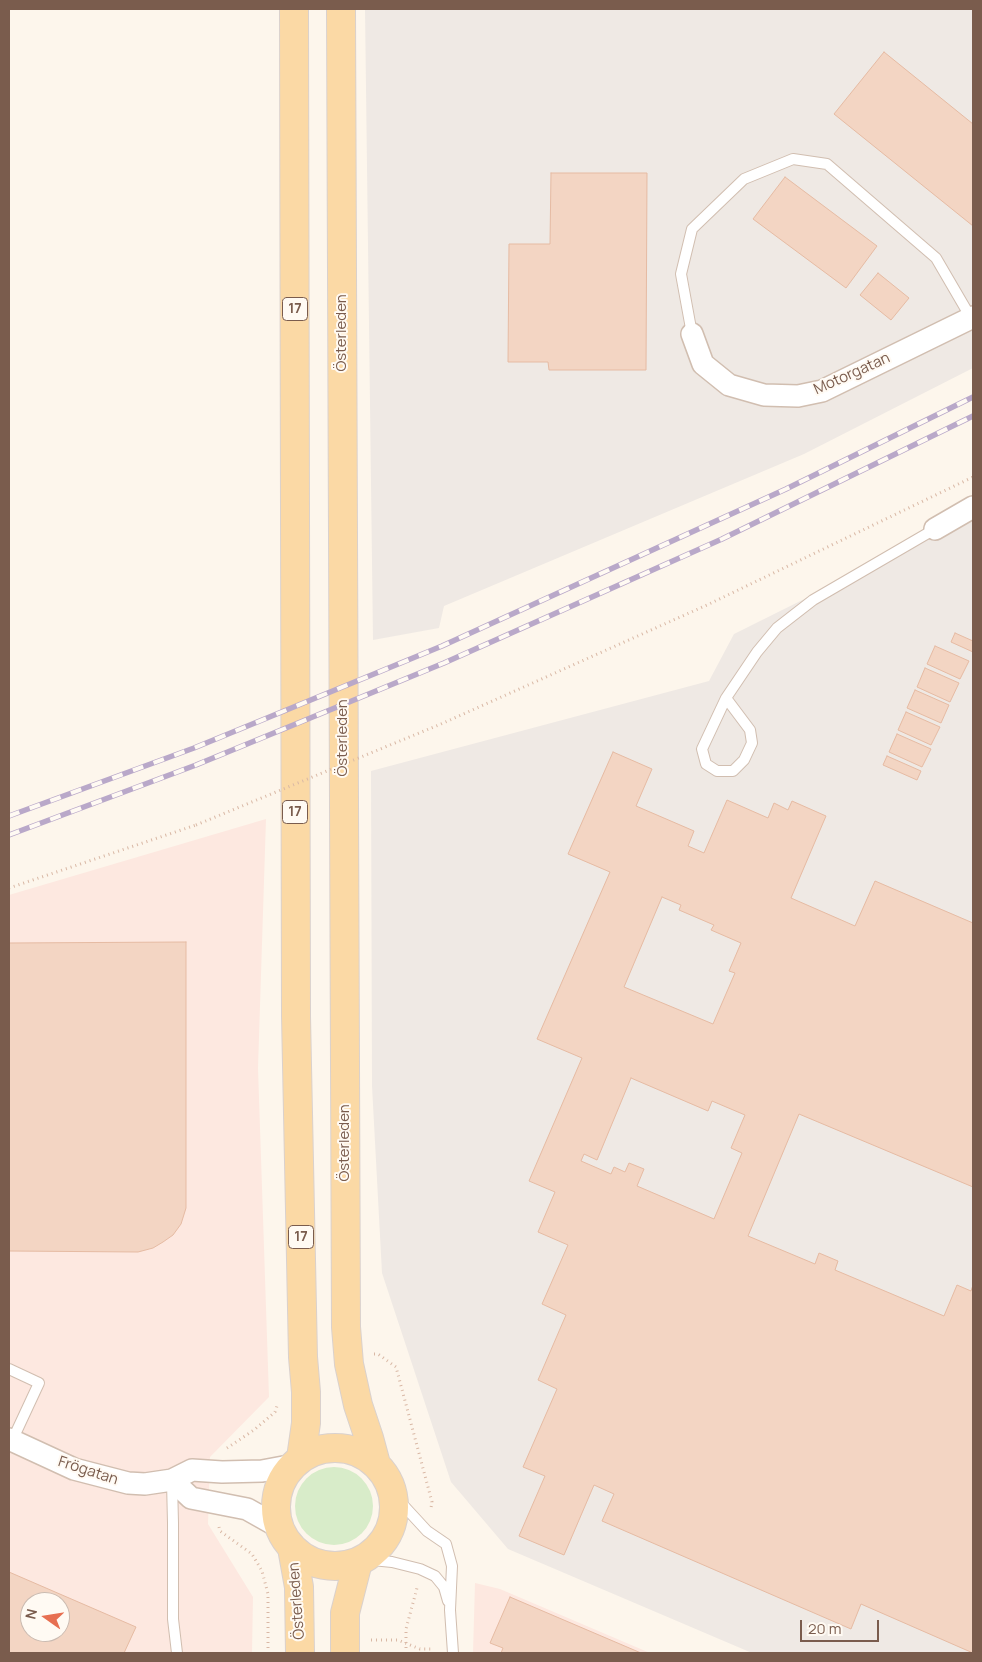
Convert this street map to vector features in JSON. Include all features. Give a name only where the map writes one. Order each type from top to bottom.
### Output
[{"type":"main road","name":"17","points":[[285,1538],[276,1516],[277,1494],[286,1473],[297,1461],[306,1415],[303,1357],[296,1016],[294,9]]},
{"type":"main road","name":"Österleden","points":[[341,9],[346,1327],[349,1364],[358,1405],[370,1438],[376,1464]]},
{"type":"main road","points":[[285,1538],[308,1560],[323,1565],[338,1566],[360,1560],[378,1547],[388,1531],[393,1512],[392,1493],[383,1473],[376,1464],[361,1454],[335,1448],[318,1450],[297,1461]]},
{"type":"main road","name":"Österleden","points":[[285,1538],[299,1587],[300,1653]]},
{"type":"main road","points":[[357,1647],[345,1613],[360,1560]]},
{"type":"street","name":"Motorgatan","points":[[692,334],[704,364],[729,384],[764,395],[798,396],[822,391],[972,317]]},
{"type":"street","points":[[935,529],[973,507]]},
{"type":"street","name":"Frögatan","points":[[10,1440],[74,1469],[128,1484],[145,1484],[172,1480],[192,1470],[222,1472],[262,1471],[297,1461]]},
{"type":"street","points":[[172,1480],[191,1498],[247,1509],[285,1538]]},
{"type":"lane","points":[[692,334],[681,274],[692,229],[744,179],[793,159],[827,164],[936,258],[972,317]]},
{"type":"lane","points":[[726,698],[750,730],[752,743],[744,760],[733,771],[717,771],[706,764],[702,750],[726,698],[757,652],[776,628],[813,600],[935,529]]},
{"type":"lane","points":[[9,1369],[39,1383],[10,1440]]},
{"type":"lane","points":[[172,1480],[174,1523],[173,1619],[177,1653]]},
{"type":"lane","points":[[392,1493],[427,1531],[446,1544],[452,1566],[450,1610],[454,1653]]},
{"type":"lane","points":[[360,1560],[392,1562],[411,1566],[435,1576],[444,1587],[450,1610]]},
{"type":"path","points":[[9,888],[196,825],[441,724],[707,605],[973,476]]},
{"type":"path","points":[[370,1354],[378,1354],[396,1368],[432,1502],[430,1516]]},
{"type":"path","points":[[226,1449],[254,1430],[275,1412],[279,1399]]},
{"type":"path","points":[[218,1524],[220,1531],[252,1554],[262,1571],[268,1594],[268,1653]]},
{"type":"path","points":[[406,1653],[406,1629],[417,1586]]},
{"type":"path","points":[[357,1647],[398,1640],[420,1649],[434,1649]]},
{"type":"shaded area","points":[[365,9],[973,9],[973,368],[804,454],[444,606],[439,628],[373,640]]},
{"type":"shaded area","points":[[973,515],[973,1653],[752,1653],[508,1549],[451,1482],[382,1273],[372,1086],[371,771],[709,681],[734,634]]},
{"type":"shaded area","points":[[266,819],[258,1068],[269,1397],[210,1457],[208,1524],[253,1597],[252,1653],[9,1653],[9,895]]},
{"type":"shaded area","points":[[475,1583],[500,1589],[650,1653],[473,1653]]},
{"type":"green space","points":[[334,1467],[349,1470],[366,1484],[370,1491],[373,1506],[370,1521],[356,1538],[349,1542],[334,1545],[319,1542],[302,1528],[298,1521],[295,1506],[298,1491],[312,1474],[319,1470]]},
{"type":"building","points":[[884,52],[973,124],[973,226],[834,114]]},
{"type":"building","points":[[551,173],[647,173],[646,370],[549,370],[548,362],[508,362],[509,244],[550,244]]},
{"type":"building","points":[[785,177],[877,246],[846,288],[753,219]]},
{"type":"building","points":[[878,273],[909,298],[891,320],[860,295]]},
{"type":"building","points":[[955,633],[973,641],[973,652],[951,642]]},
{"type":"building","points":[[935,646],[969,661],[960,679],[927,664]]},
{"type":"building","points":[[925,668],[959,683],[950,702],[917,687]]},
{"type":"building","points":[[915,690],[949,705],[941,723],[907,708]]},
{"type":"building","points":[[906,712],[940,727],[931,745],[898,730]]},
{"type":"building","points":[[897,734],[931,749],[922,767],[889,752]]},
{"type":"building","points":[[613,752],[652,769],[636,806],[694,831],[688,846],[704,853],[727,800],[768,818],[774,803],[788,810],[792,801],[826,816],[791,898],[855,926],[875,881],[973,923],[973,1187],[799,1114],[748,1236],[815,1264],[819,1253],[838,1261],[835,1270],[944,1316],[957,1285],[971,1291],[973,1285],[973,1653],[861,1604],[851,1629],[602,1521],[614,1494],[594,1485],[564,1555],[519,1536],[545,1476],[523,1467],[557,1389],[538,1380],[566,1315],[542,1304],[568,1245],[538,1232],[555,1192],[529,1181],[582,1058],[537,1039],[610,872],[568,854]],"holes":[[[662,897],[681,905],[679,910],[714,925],[711,930],[741,943],[729,971],[735,973],[713,1024],[624,987]],[[631,1078],[708,1111],[712,1101],[745,1115],[731,1148],[742,1153],[714,1219],[637,1186],[644,1169],[629,1163],[625,1172],[614,1167],[611,1174],[581,1161],[584,1154],[597,1160]]]},
{"type":"building","points":[[887,756],[921,771],[917,780],[883,765]]},
{"type":"building","points":[[186,942],[186,1208],[181,1224],[173,1235],[163,1242],[153,1248],[138,1252],[9,1251],[9,943]]},
{"type":"building","points":[[9,1572],[55,1592],[20,1592],[20,1642],[70,1642],[70,1598],[136,1627],[124,1653],[9,1653]]},
{"type":"building","points":[[510,1597],[641,1653],[501,1653],[503,1648],[490,1643]]},
{"type":"railway","points":[[9,816],[194,748],[442,646],[786,489],[973,397]]},
{"type":"railway","points":[[9,835],[196,765],[444,663],[722,539],[973,416]]}]
